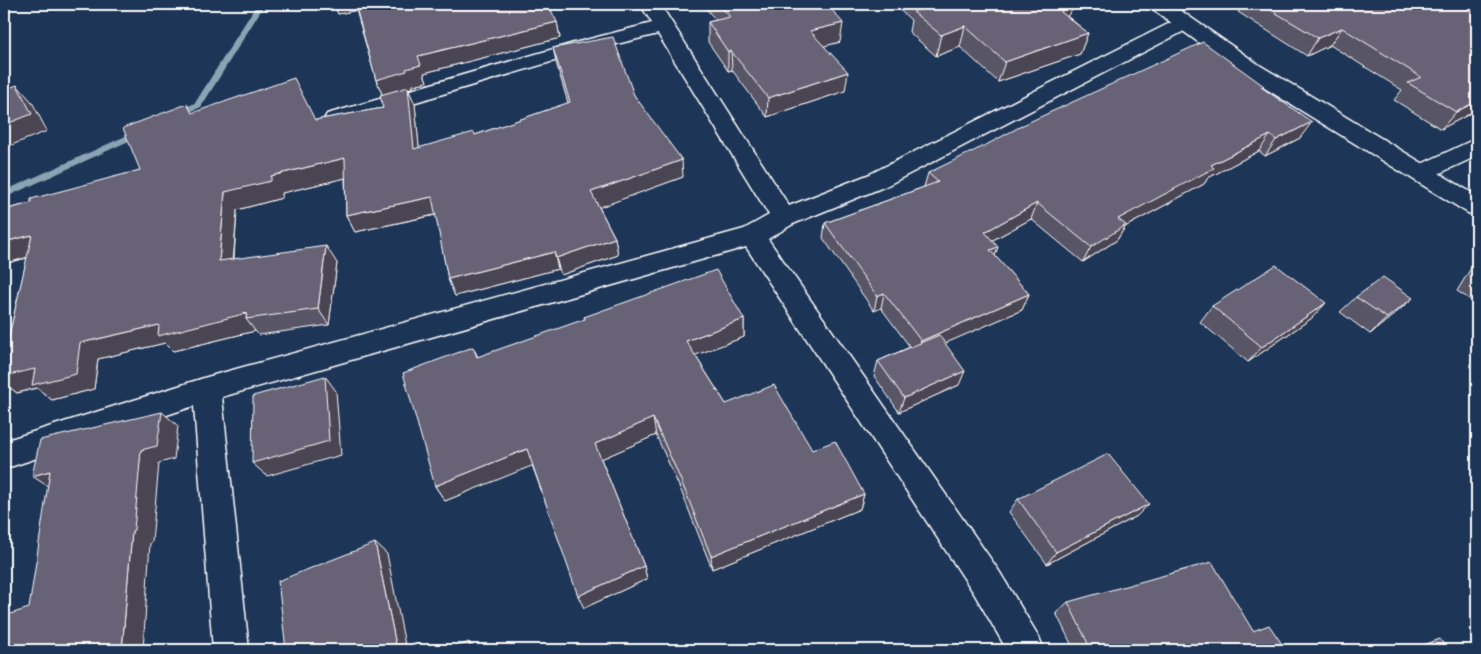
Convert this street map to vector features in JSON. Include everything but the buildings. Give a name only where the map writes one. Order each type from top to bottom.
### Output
[{"type":"street","points":[[650,4],[784,218]]},
{"type":"street","points":[[1158,4],[1253,71],[1477,207]]},
{"type":"street","points":[[4,455],[207,389],[752,236],[784,218],[878,180],[1185,23]]},
{"type":"street","points":[[335,119],[581,47],[665,26]]},
{"type":"street","points":[[1423,173],[1477,146]]},
{"type":"street","points":[[752,236],[987,583],[1026,650]]},
{"type":"street","points":[[207,389],[231,650]]},
{"type":"waterway","points":[[176,115],[198,105],[261,4]]},
{"type":"waterway","points":[[4,195],[139,133]]}]
